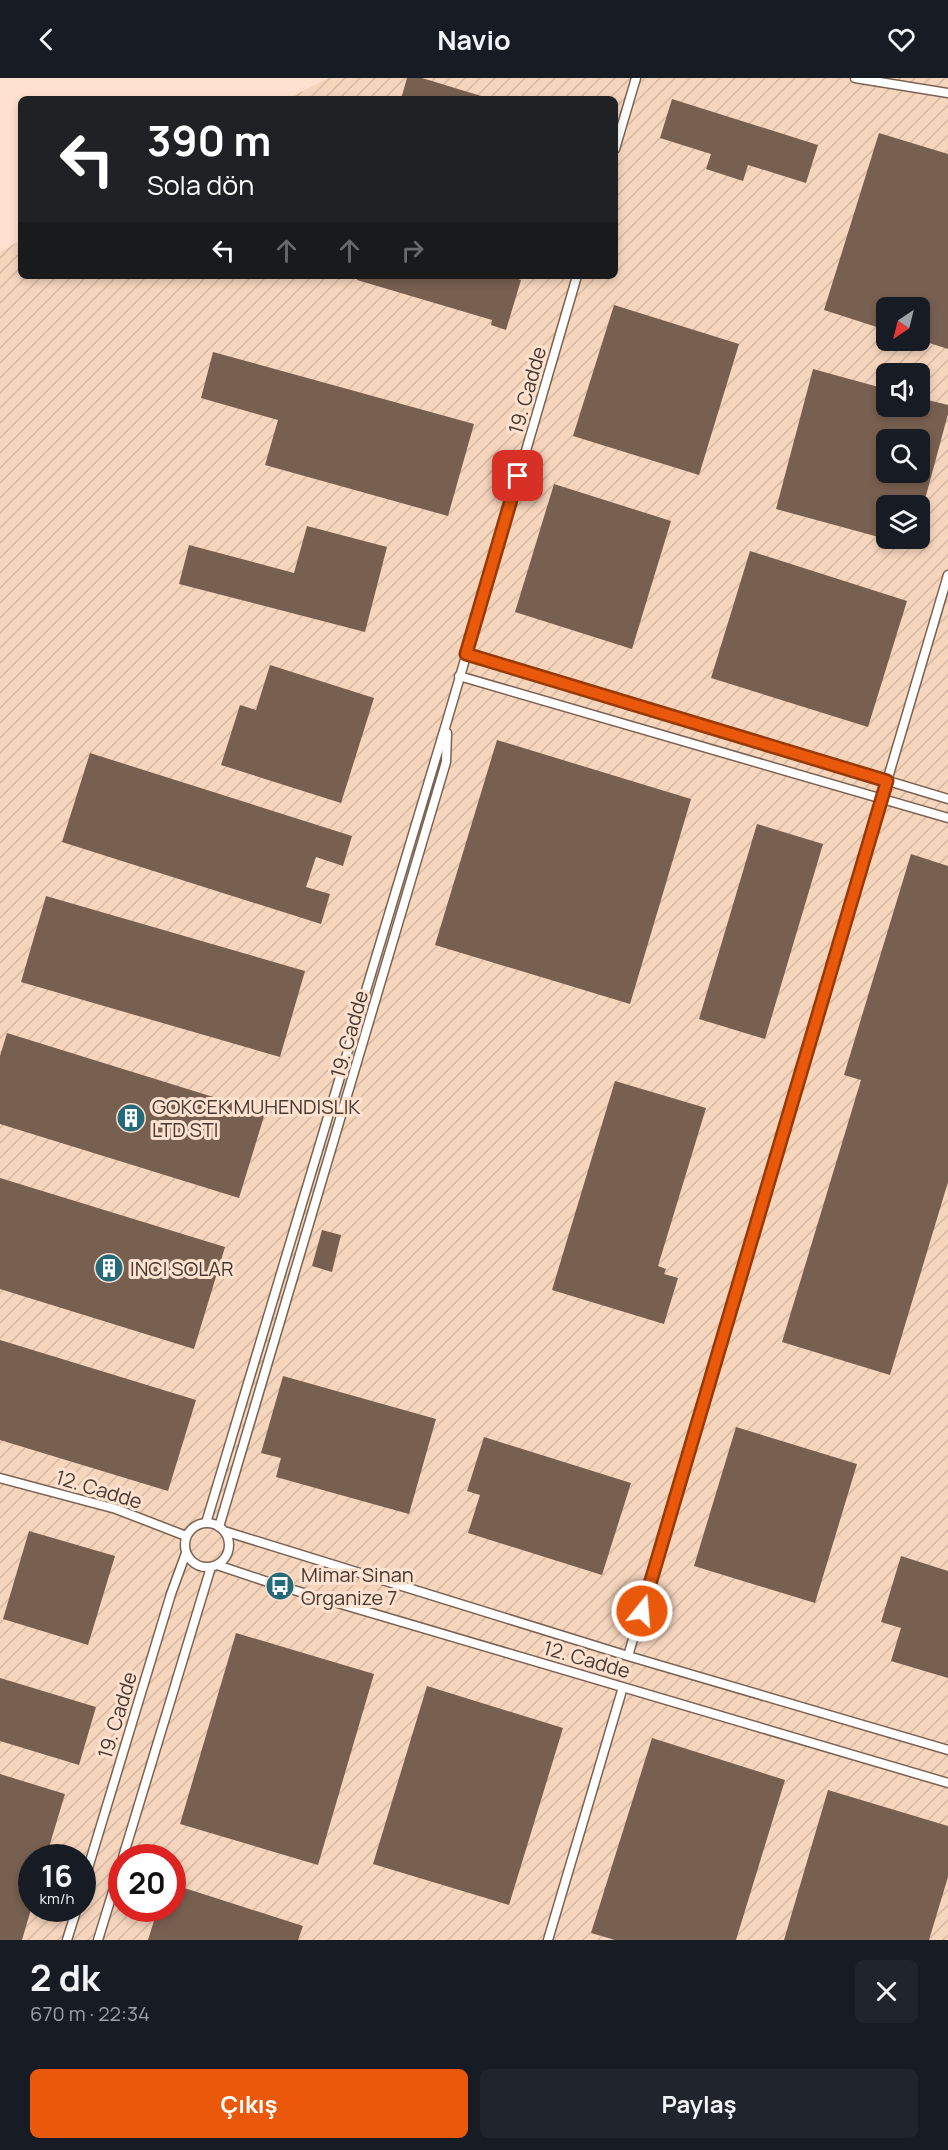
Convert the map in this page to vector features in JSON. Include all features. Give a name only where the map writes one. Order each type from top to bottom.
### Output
[{"type":"lane","points":[[618,139],[636,78]]},
{"type":"lane","points":[[855,78],[948,93]]},
{"type":"lane","name":"19. Cadde","points":[[206,1523],[577,279]]},
{"type":"lane","points":[[628,1656],[948,575]]},
{"type":"lane","points":[[466,654],[948,799]]},
{"type":"lane","points":[[459,676],[948,818]]},
{"type":"lane","name":"19. Cadde","points":[[222,1529],[446,762],[447,721]]},
{"type":"lane","name":"12. Cadde","points":[[0,1478],[116,1509],[186,1536]]},
{"type":"lane","points":[[127,1844],[214,1566],[227,1556],[229,1550],[228,1537],[222,1529],[206,1523],[194,1527],[186,1536],[184,1547],[186,1553],[193,1563],[199,1566],[214,1566]]},
{"type":"lane","name":"12. Cadde","points":[[222,1529],[628,1656],[948,1750]]},
{"type":"lane","name":"19. Cadde","points":[[95,1844],[171,1594],[186,1553]]},
{"type":"lane","name":"12. Cadde","points":[[214,1566],[948,1783]]},
{"type":"lane","points":[[548,1940],[623,1687]]},
{"type":"lane","points":[[98,1940],[108,1908]]},
{"type":"lane","points":[[67,1940],[72,1922]]},
{"type":"shaded area","points":[[328,78],[948,78],[948,1940],[0,1940],[0,252],[18,242],[18,279],[618,279],[618,96],[293,96]]},
{"type":"building","points":[[407,78],[422,78],[481,96],[402,96]]},
{"type":"building","points":[[672,99],[818,145],[806,183],[748,165],[743,181],[706,169],[711,154],[660,138]]},
{"type":"building","points":[[879,133],[948,154],[948,349],[930,343],[930,297],[876,297],[876,327],[824,310]]},
{"type":"building","points":[[357,280],[521,280],[506,330],[491,325],[492,320]]},
{"type":"building","points":[[614,305],[739,344],[699,475],[573,436]]},
{"type":"building","points":[[213,352],[474,424],[448,516],[265,465],[278,420],[201,398]]},
{"type":"building","points":[[813,369],[876,386],[876,417],[930,417],[930,400],[948,405],[948,414],[930,481],[930,429],[876,429],[876,483],[929,483],[926,495],[876,495],[876,536],[776,509]]},
{"type":"building","points":[[554,484],[671,521],[632,649],[515,612]]},
{"type":"building","points":[[307,526],[387,547],[365,632],[179,584],[189,545],[294,573]]},
{"type":"building","points":[[750,551],[907,601],[868,727],[711,678]]},
{"type":"building","points":[[270,665],[374,698],[341,803],[221,765],[240,705],[256,710]]},
{"type":"building","points":[[497,740],[691,799],[630,1004],[435,945]]},
{"type":"building","points":[[90,753],[352,836],[343,866],[316,857],[306,887],[330,894],[321,924],[62,842]]},
{"type":"building","points":[[757,824],[823,844],[765,1039],[699,1019]]},
{"type":"building","points":[[911,854],[948,866],[948,1182],[890,1375],[782,1342],[861,1080],[844,1075]]},
{"type":"building","points":[[46,896],[305,971],[280,1057],[21,982]]},
{"type":"building","name":"GOKCEK MUHENDISLIK LTD STI","points":[[7,1033],[265,1113],[239,1198],[0,1124],[0,1056]]},
{"type":"building","points":[[615,1081],[706,1108],[658,1266],[666,1269],[664,1274],[678,1278],[664,1324],[552,1290]]},
{"type":"building","name":"INCI SOLAR","points":[[0,1178],[225,1247],[194,1349],[0,1289]]},
{"type":"building","points":[[322,1230],[341,1235],[332,1272],[312,1266]]},
{"type":"building","points":[[0,1340],[196,1400],[168,1491],[0,1440]]},
{"type":"building","points":[[283,1376],[436,1419],[409,1514],[276,1477],[281,1458],[261,1453]]},
{"type":"building","points":[[736,1427],[857,1464],[815,1603],[694,1566]]},
{"type":"building","points":[[484,1437],[631,1483],[602,1575],[468,1533],[480,1495],[467,1491]]},
{"type":"building","points":[[29,1531],[115,1556],[88,1645],[3,1619]]},
{"type":"building","points":[[901,1556],[948,1571],[948,1678],[891,1661],[901,1628],[881,1622]]},
{"type":"building","points":[[236,1633],[374,1674],[318,1865],[180,1824]]},
{"type":"building","points":[[0,1678],[96,1707],[79,1765],[0,1741]]},
{"type":"building","points":[[427,1686],[563,1728],[509,1905],[373,1864]]},
{"type":"building","points":[[652,1738],[785,1780],[736,1940],[615,1940],[591,1933]]},
{"type":"building","points":[[0,1774],[65,1794],[50,1844],[18,1844],[18,1922],[27,1922],[22,1940],[0,1940]]},
{"type":"building","points":[[828,1790],[948,1826],[948,1877],[929,1940],[784,1940]]},
{"type":"building","points":[[186,1888],[303,1926],[298,1940],[148,1940],[154,1922],[186,1922]]},
{"type":"place","name":"GOKCEK MUHENDISLIK LTD STI","points":[[131,1118]]},
{"type":"place","name":"INCI SOLAR","points":[[109,1268]]},
{"type":"place","name":"Mimar Sinan Organize 7","points":[[280,1586]]},
{"type":"route","points":[[518,476],[466,654],[887,781],[642,1611]]}]
